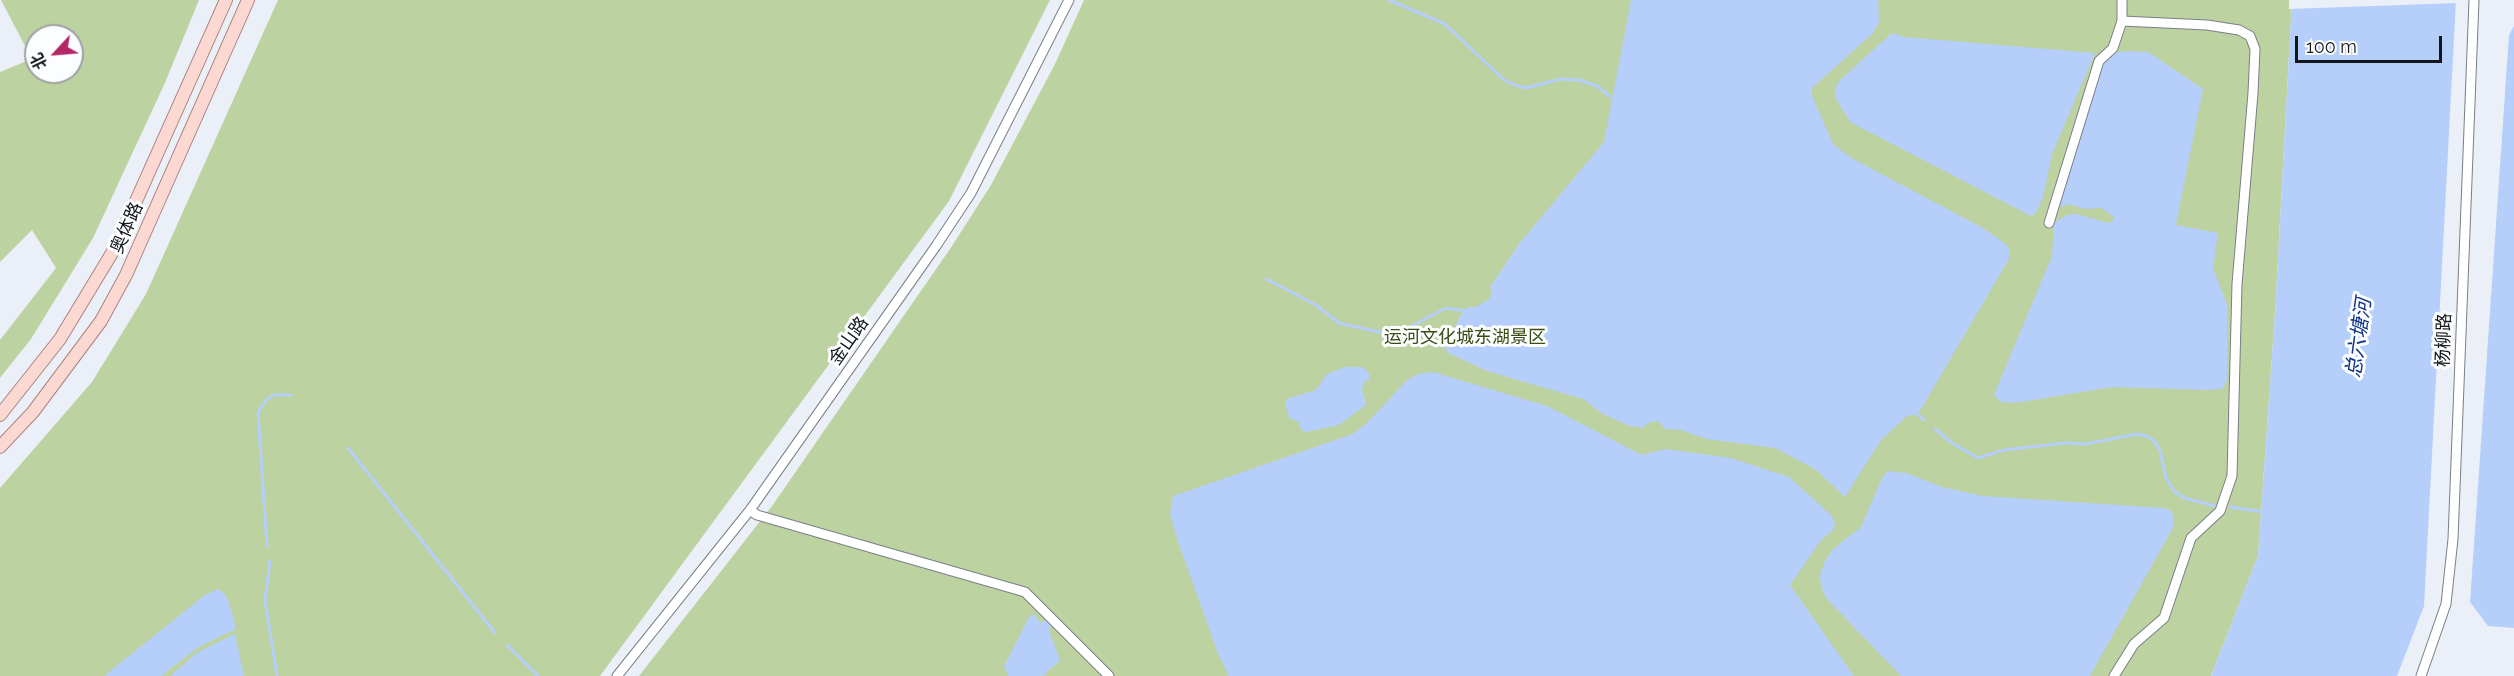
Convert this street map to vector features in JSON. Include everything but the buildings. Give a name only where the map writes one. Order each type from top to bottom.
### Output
[{"type":"main road","name":"奥体路","points":[[0,415],[60,339],[115,248],[226,0]]},
{"type":"main road","name":"奥体路","points":[[0,447],[33,412],[101,321],[126,275],[248,0]]},
{"type":"street","name":"金山路","points":[[617,676],[750,510],[970,193],[1069,0]]},
{"type":"street","points":[[2049,223],[2099,61],[2113,48],[2122,21],[2122,0]]},
{"type":"street","name":"杨柳路","points":[[2421,676],[2446,604],[2453,539],[2474,0]]},
{"type":"street","points":[[2114,676],[2134,644],[2164,618],[2191,538],[2220,511],[2232,476],[2237,284],[2246,208],[2247,141],[2255,49],[2250,36],[2239,30],[2207,25],[2122,21]]},
{"type":"street","points":[[750,510],[756,515],[1025,592],[1109,676]]},
{"type":"green space","points":[[1,0],[199,0],[164,85],[93,238],[31,339],[0,378],[0,340],[56,268],[32,230],[0,262],[0,72],[24,62],[24,84],[84,84],[84,24],[24,24],[24,44]]},
{"type":"green space","points":[[278,0],[1050,0],[949,201],[600,676],[0,676],[0,488],[92,382],[146,294]]},
{"type":"green space","name":"运河文化城东湖景区","points":[[1084,0],[2292,0],[2275,313],[2258,556],[2211,676],[639,676],[772,506],[952,246],[991,185],[1055,64]]},
{"type":"water","points":[[1631,0],[1878,0],[1879,23],[1872,34],[1812,88],[1812,96],[1833,144],[1853,159],[1983,228],[2007,245],[2010,252],[2009,259],[1921,409],[1917,414],[1907,416],[1881,440],[1845,497],[1815,469],[1775,448],[1706,439],[1681,430],[1665,429],[1658,421],[1648,423],[1643,428],[1630,426],[1603,414],[1583,399],[1487,371],[1448,353],[1445,348],[1460,316],[1468,307],[1476,307],[1489,299],[1492,293],[1490,287],[1519,244],[1604,142]]},
{"type":"water","name":"总六塘河","points":[[2292,0],[2456,0],[2424,606],[2397,676],[2211,676],[2258,556],[2275,313]]},
{"type":"water","points":[[2514,26],[2514,628],[2488,626],[2470,602],[2509,35]]},
{"type":"water","points":[[1892,33],[1904,37],[2095,53],[2052,154],[2043,198],[2036,213],[2031,216],[1850,122],[1835,97],[1835,88],[1840,80]]},
{"type":"water","points":[[2128,51],[2148,52],[2203,89],[2176,225],[2218,233],[2213,269],[2227,304],[2227,381],[2222,389],[2112,387],[2015,403],[2001,402],[1994,395],[2052,256],[2054,223],[2067,215],[2077,214],[2108,223],[2114,220],[2114,217],[2101,208],[2085,209],[2069,204],[2061,207],[2056,202],[2107,54]]},
{"type":"water","points":[[1345,367],[1362,367],[1370,374],[1369,380],[1363,383],[1362,391],[1367,404],[1339,425],[1306,432],[1301,430],[1299,422],[1289,418],[1285,403],[1287,399],[1316,390],[1327,374]]},
{"type":"water","points":[[1433,372],[1547,406],[1642,455],[1666,449],[1731,458],[1789,477],[1832,516],[1835,524],[1833,530],[1822,539],[1790,585],[1854,676],[1229,676],[1218,654],[1177,539],[1170,514],[1173,496],[1353,434],[1368,422],[1407,380],[1418,374]]},
{"type":"water","points":[[1888,471],[1906,473],[1942,487],[1983,496],[2164,508],[2172,511],[2174,526],[2090,676],[1901,676],[1827,599],[1821,587],[1820,575],[1832,550],[1861,527],[1882,478]]},
{"type":"water","points":[[218,589],[224,593],[229,602],[236,629],[197,648],[161,676],[104,676],[205,595]]},
{"type":"water","points":[[1034,614],[1040,623],[1047,620],[1051,625],[1049,631],[1060,660],[1043,676],[1008,676],[1004,666],[1029,617]]},
{"type":"water","points":[[235,634],[244,676],[170,676],[198,652]]},
{"type":"pier","points":[[2289,0],[2459,0],[2458,3],[2289,9]]},
{"type":"waterway","points":[[1389,0],[1445,24],[1503,79],[1515,85],[1526,88],[1561,79],[1579,80],[1597,86],[1611,97]]},
{"type":"waterway","points":[[1266,279],[1316,305],[1339,323],[1384,333],[1406,329],[1446,308],[1465,311]]},
{"type":"waterway","points":[[267,546],[258,412],[267,399],[274,395],[291,395]]},
{"type":"waterway","points":[[1917,414],[1924,420]]},
{"type":"waterway","points":[[1935,429],[1952,443],[1978,458],[2004,450],[2065,443],[2085,444],[2137,434],[2147,436],[2155,441],[2160,451],[2166,478],[2174,491],[2184,498],[2215,506]]},
{"type":"waterway","points":[[348,448],[495,633]]},
{"type":"waterway","points":[[2230,507],[2264,512]]},
{"type":"waterway","points":[[270,561],[265,600],[277,676]]},
{"type":"waterway","points":[[507,645],[538,676]]}]
